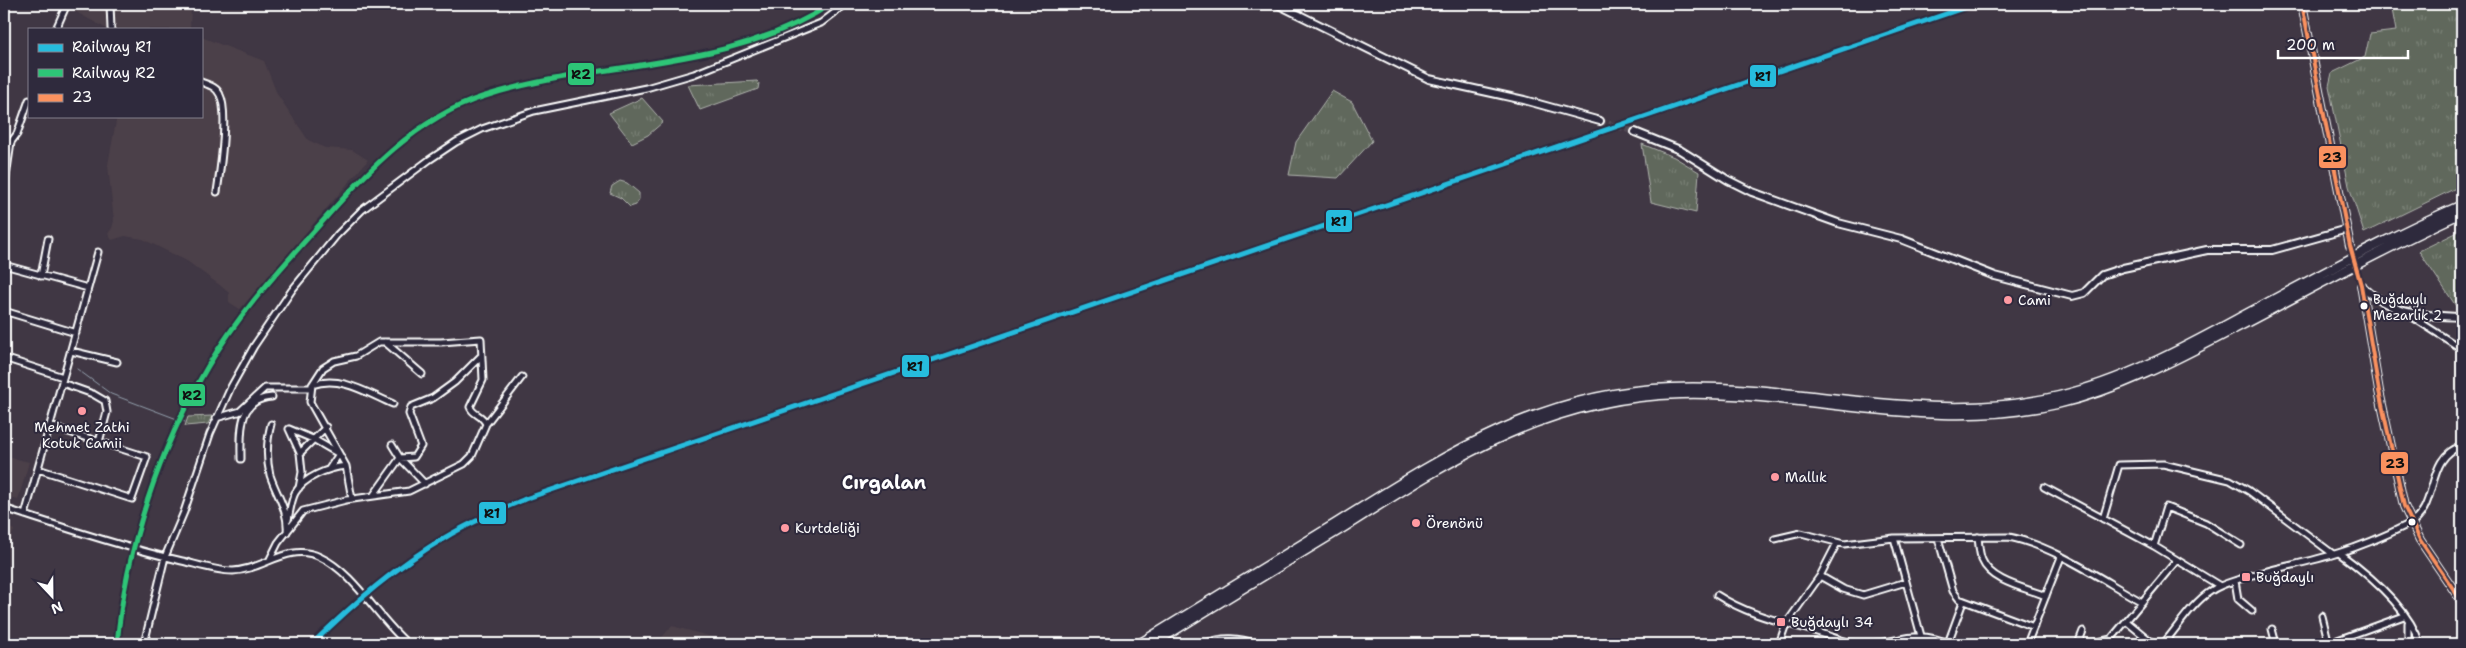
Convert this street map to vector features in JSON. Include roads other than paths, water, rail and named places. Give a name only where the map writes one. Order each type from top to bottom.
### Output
[{"type":"highway","points":[[1139,644],[1447,455],[1505,426],[1552,409],[1615,393],[1689,387],[1749,390],[1879,404],[1939,408],[1990,407],[2043,400],[2106,382],[2156,361],[2397,236],[2462,205]]},
{"type":"highway","points":[[1153,644],[1422,478],[1484,444],[1548,417],[1612,401],[1675,394],[1731,395],[1925,415],[1993,414],[2051,405],[2106,389],[2171,362],[2369,258],[2462,213]]},
{"type":"street","points":[[56,28],[66,4]]},
{"type":"street","points":[[110,4],[111,28]]},
{"type":"street","points":[[144,644],[165,557],[184,512],[198,466],[216,418],[235,380],[258,340],[296,285],[337,235],[381,194],[456,142],[482,129],[523,114],[646,88],[712,68],[821,24],[846,4]]},
{"type":"street","points":[[1277,4],[1429,79],[1524,100],[1600,121]]},
{"type":"street","points":[[2302,4],[2350,246]]},
{"type":"street","points":[[202,82],[215,88],[222,99],[223,153],[217,192]]},
{"type":"street","points":[[4,191],[11,142],[17,134],[28,103]]},
{"type":"street","points":[[1635,132],[1680,150],[1728,180],[1752,192],[1838,223],[1901,239],[1995,276],[2072,296],[2087,292],[2102,275],[2123,268],[2207,250],[2252,252],[2278,249],[2347,229]]},
{"type":"street","points":[[4,140],[11,142]]},
{"type":"street","points":[[41,276],[48,239]]},
{"type":"street","points":[[25,515],[98,252]]},
{"type":"street","points":[[4,266],[88,288]]},
{"type":"street","points":[[2462,350],[2406,313],[2382,303],[2361,285],[2378,391],[2401,497],[2410,523],[2462,602]]},
{"type":"street","points":[[4,310],[76,333]]},
{"type":"street","points":[[2406,313],[2462,317]]},
{"type":"street","points":[[352,499],[346,466],[326,427],[311,406],[311,386],[328,364],[356,356],[373,344],[385,342],[441,342],[481,339],[482,383],[470,407],[472,412],[484,419],[486,424]]},
{"type":"street","points":[[385,342],[422,374]]},
{"type":"street","points":[[71,350],[117,362]]},
{"type":"street","points":[[400,458],[414,457],[421,446],[409,414],[411,407],[432,398],[456,382],[480,357]]},
{"type":"street","points":[[4,358],[62,380],[105,401],[108,412],[99,442]]},
{"type":"street","points":[[270,559],[278,543],[303,511],[352,499],[409,491],[466,462],[473,452],[486,424],[522,377]]},
{"type":"street","points":[[239,412],[254,396],[268,387],[311,386],[327,382],[343,383],[393,404]]},
{"type":"street","points":[[216,418],[246,410],[258,400],[272,397]]},
{"type":"street","points":[[241,459],[242,424],[246,410]]},
{"type":"street","points":[[271,424],[268,449],[269,468],[288,520]]},
{"type":"street","points":[[38,469],[132,499],[147,457],[50,426]]},
{"type":"street","points":[[300,453],[326,427]]},
{"type":"street","points":[[287,533],[293,498],[299,488],[302,472],[300,453],[288,429],[315,440],[339,454]]},
{"type":"street","points":[[392,445],[400,458],[425,484]]},
{"type":"street","points":[[2163,644],[2204,596],[2220,586],[2339,553],[2410,523],[2425,506],[2433,478],[2444,458],[2453,450],[2462,446]]},
{"type":"street","points":[[329,469],[339,454]]},
{"type":"street","points":[[373,496],[400,458]]},
{"type":"street","points":[[2103,519],[2119,464],[2163,464],[2217,475],[2236,483],[2333,554]]},
{"type":"street","points":[[299,488],[329,469],[346,466]]},
{"type":"street","points":[[2044,487],[2154,546],[2220,586]]},
{"type":"street","points":[[2154,546],[2166,507],[2206,523],[2241,545]]},
{"type":"street","points":[[4,508],[165,557],[232,571],[249,568],[270,559],[298,552],[308,553],[324,559],[347,577],[393,631],[408,644]]},
{"type":"street","points":[[1775,539],[1804,533],[1837,543],[1851,544],[1894,538],[2016,538],[2061,557],[2142,602]]},
{"type":"street","points":[[1978,537],[1982,560],[1991,573],[2001,579],[2046,596]]},
{"type":"street","points":[[1894,538],[1921,636]]},
{"type":"street","points":[[1938,538],[1953,591],[1963,602],[2034,627]]},
{"type":"street","points":[[1779,644],[1786,624],[1820,576],[1837,543]]},
{"type":"street","points":[[2339,553],[2369,574],[2389,595],[2420,644]]},
{"type":"street","points":[[2027,644],[2061,557]]},
{"type":"street","points":[[2090,644],[2111,639],[2177,560]]},
{"type":"street","points":[[1820,576],[1843,588],[1863,595],[1906,582]]},
{"type":"street","points":[[2235,581],[2238,599],[2252,611]]},
{"type":"street","points":[[1717,595],[1751,613],[1855,644],[1877,643],[1901,637],[1921,636],[1949,644],[1963,602]]},
{"type":"street","points":[[2322,616],[2329,644],[2404,616]]},
{"type":"street","points":[[2126,621],[2154,644]]},
{"type":"street","points":[[2408,623],[2408,644]]},
{"type":"street","points":[[2272,629],[2276,644]]},
{"type":"street","points":[[2078,644],[2083,631]]},
{"type":"street","points":[[1204,644],[1230,638],[1258,644]]},
{"type":"waterway","points":[[77,369],[111,394],[185,422]]},
{"type":"tunnel","points":[[1600,121],[1635,132]]},
{"type":"tunnel","points":[[2350,246],[2361,285]]},
{"type":"railway","points":[[312,644],[359,600],[410,560],[465,526],[525,499],[1975,4]]},
{"type":"rail line","name":"R2","points":[[117,644],[121,608],[137,536],[160,465],[190,398],[220,346],[247,309],[356,184],[375,166],[414,133],[436,118],[458,106],[482,97],[526,85],[661,62],[749,42],[791,26],[831,4]]},
{"type":"rail line","name":"R1","points":[[312,644],[359,600],[410,560],[465,526],[525,499],[1975,4]]},
{"type":"place","name":"Cami","points":[[2008,300]]},
{"type":"place","name":"Buğdaylı Mezarlık 2","points":[[2364,306]]},
{"type":"place","name":"Mehmet Zathi Kotuk Camii","points":[[82,411]]},
{"type":"place","name":"Mallık","points":[[1775,477]]},
{"type":"place","name":"Örenönü","points":[[1416,523]]},
{"type":"place","name":"Kurtdeliği","points":[[785,528]]},
{"type":"place","name":"Buğdaylı","points":[[2246,577]]},
{"type":"place","name":"Buğdaylı 34","points":[[1781,622]]},
{"type":"district","name":"Cırgalan","points":[[884,482]]}]
